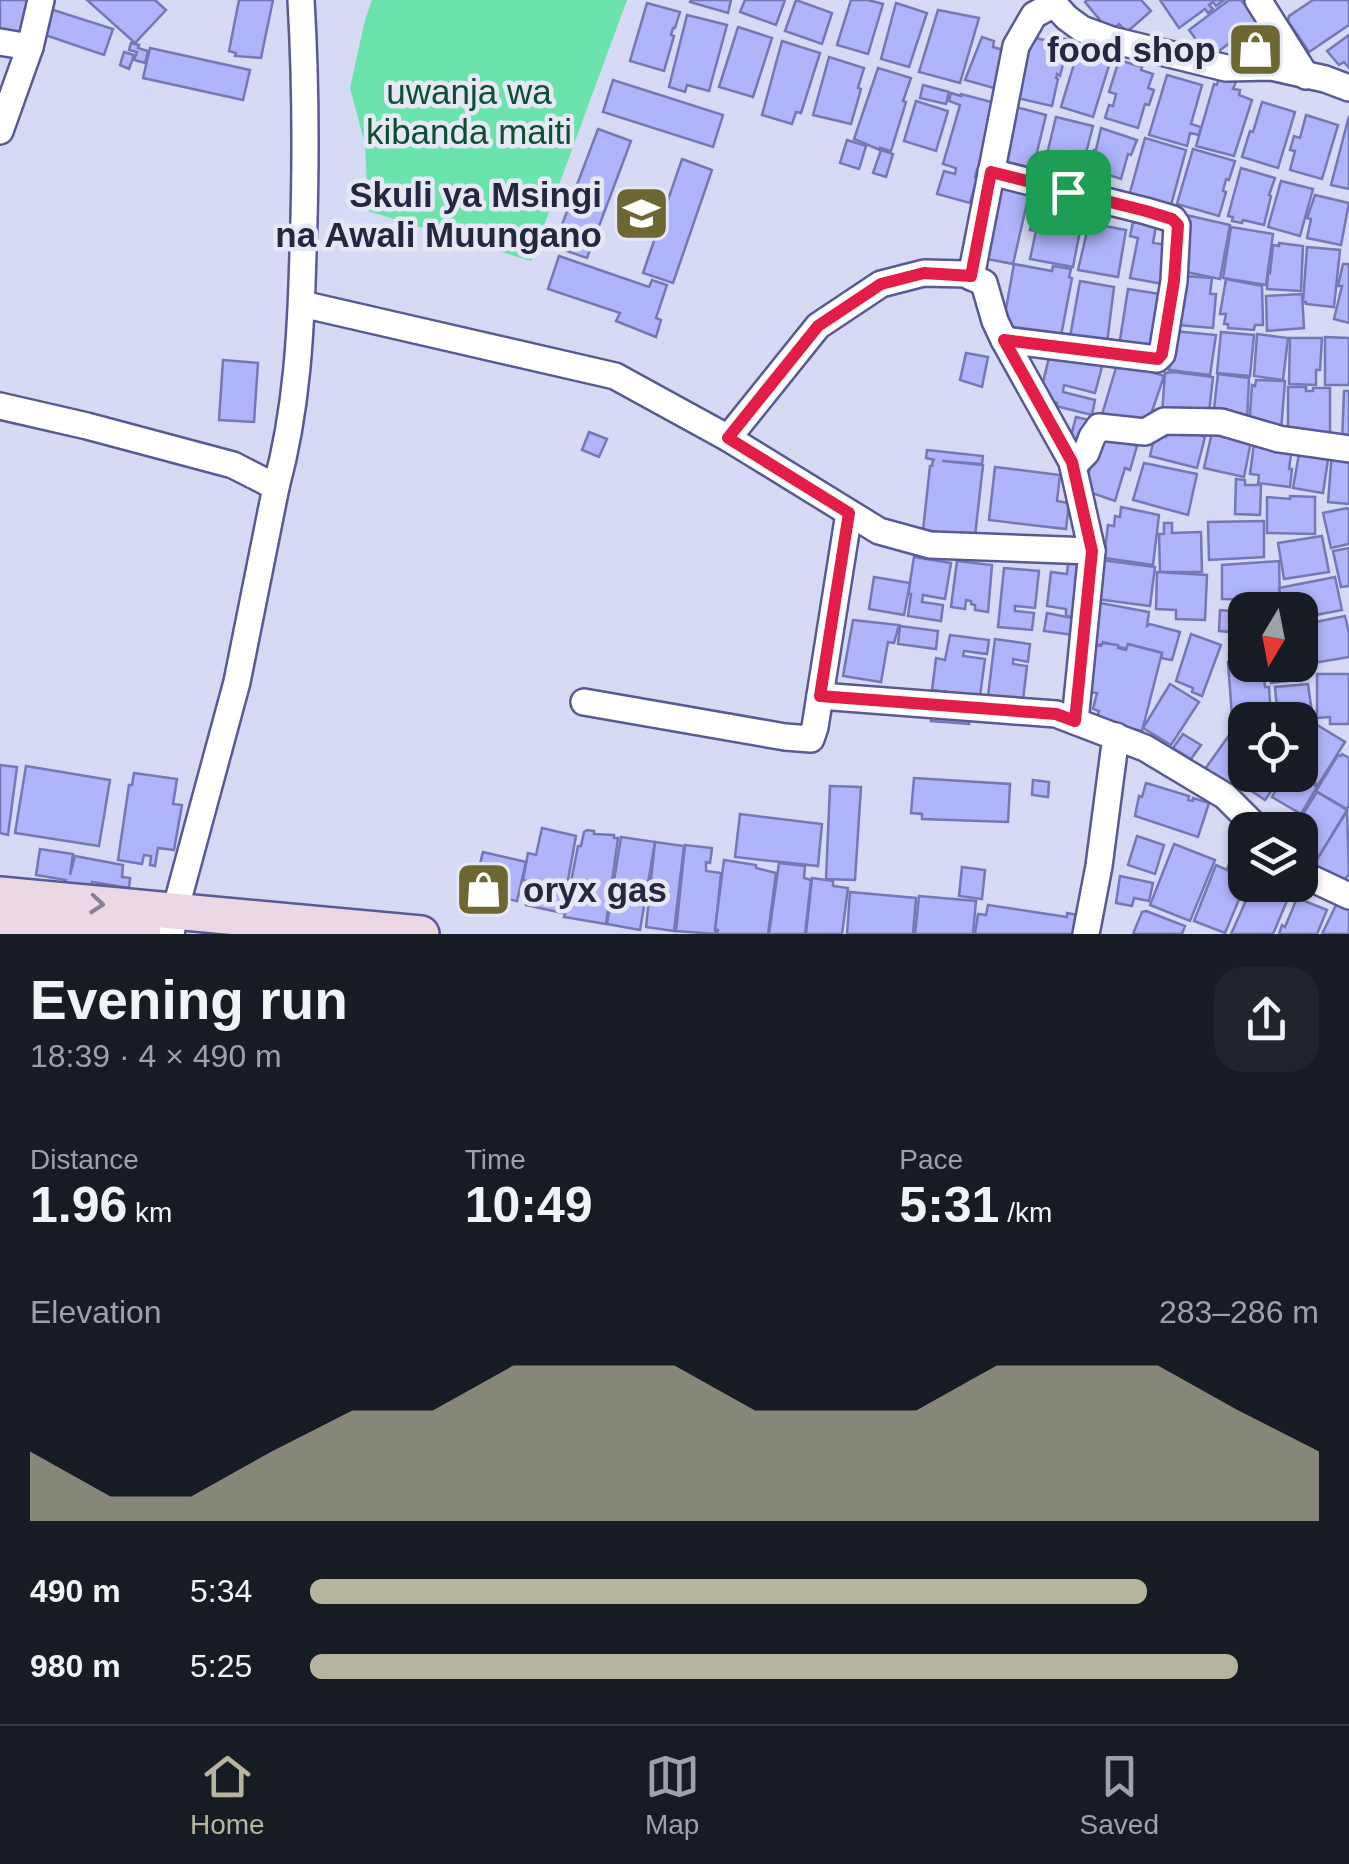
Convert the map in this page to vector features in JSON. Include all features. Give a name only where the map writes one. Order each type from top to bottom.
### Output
[{"type":"main road","points":[[0,895],[173,922],[422,934]]},
{"type":"main road","points":[[0,921],[142,934]]},
{"type":"street","points":[[1,122],[30,47],[41,0]]},
{"type":"street","points":[[173,922],[236,682],[297,383],[306,111],[301,0]]},
{"type":"street","points":[[1258,0],[1306,76]]},
{"type":"street","points":[[971,276],[1016,46],[1034,16],[1052,2],[1082,29],[1112,40],[1226,68],[1271,67],[1349,88]]},
{"type":"street","points":[[0,42],[30,47]]},
{"type":"street","points":[[991,172],[1146,211],[1172,219],[1178,225],[1174,281],[1158,359],[1004,340]]},
{"type":"street","points":[[728,438],[818,326],[881,284],[924,273],[971,276],[984,283],[1004,340],[1072,466],[1092,551],[1075,721]]},
{"type":"street","points":[[302,304],[615,376],[728,438],[879,531],[930,546],[1092,551]]},
{"type":"street","points":[[0,406],[233,466],[276,487]]},
{"type":"street","points":[[1072,466],[1086,453],[1100,427],[1145,432],[1164,421],[1221,422],[1279,439],[1349,449]]},
{"type":"street","points":[[584,702],[812,739],[849,513]]},
{"type":"street","points":[[820,696],[1056,714],[1145,748],[1225,796],[1241,812]]},
{"type":"street","points":[[1086,934],[1116,736]]},
{"type":"street","points":[[1318,881],[1349,896]]},
{"type":"green space","name":"uwanja wa kibanda maiti","points":[[372,0],[627,0],[531,261],[368,211],[365,144],[350,88]]},
{"type":"building","points":[[0,0],[31,0],[20,38],[0,33]]},
{"type":"building","points":[[87,0],[155,0],[166,10],[135,43]]},
{"type":"building","points":[[239,0],[273,0],[261,58],[235,56],[229,51]]},
{"type":"building","points":[[691,0],[731,0],[728,13]]},
{"type":"building","points":[[745,0],[785,0],[776,25],[740,12]]},
{"type":"building","points":[[796,0],[832,13],[822,44],[785,31]]},
{"type":"building","points":[[851,0],[883,4],[868,54],[837,45]]},
{"type":"building","points":[[1087,0],[1141,0],[1151,11],[1127,32],[1119,24],[1110,32]]},
{"type":"building","points":[[1160,0],[1224,0],[1216,6],[1213,2],[1208,13],[1205,9],[1179,28]]},
{"type":"building","points":[[1229,0],[1241,0],[1259,23],[1253,28],[1264,43],[1244,57],[1232,41],[1210,58],[1189,30]]},
{"type":"building","points":[[1313,0],[1349,0],[1349,25],[1309,52],[1288,21],[1289,16]]},
{"type":"building","points":[[647,3],[680,12],[664,71],[630,61]]},
{"type":"building","points":[[896,3],[927,13],[909,67],[881,59]]},
{"type":"building","points":[[47,8],[113,29],[104,55],[39,33]]},
{"type":"building","points":[[938,10],[979,18],[960,83],[919,72]]},
{"type":"building","points":[[687,15],[727,25],[709,91],[687,85],[685,92],[669,87]]},
{"type":"building","points":[[738,27],[772,38],[753,97],[719,87]]},
{"type":"building","points":[[1049,35],[1069,40],[1060,76],[1057,74],[1052,106],[1013,97],[1028,36],[1048,41]]},
{"type":"building","points":[[1349,35],[1349,68],[1344,62],[1339,65],[1327,51]]},
{"type":"building","points":[[982,37],[994,41],[993,47],[1011,52],[1001,90],[965,80]]},
{"type":"building","points":[[782,41],[820,53],[801,113],[796,112],[792,124],[762,115]]},
{"type":"building","points":[[1081,41],[1095,45],[1092,56],[1110,62],[1093,117],[1061,107]]},
{"type":"building","points":[[131,43],[148,51],[145,63],[134,60],[137,52],[129,50]]},
{"type":"building","points":[[150,48],[250,70],[243,100],[143,78]]},
{"type":"building","points":[[124,52],[134,55],[129,69],[120,65]]},
{"type":"building","points":[[829,57],[864,68],[851,124],[813,115]]},
{"type":"building","points":[[1119,60],[1153,74],[1148,88],[1154,90],[1138,128],[1105,118],[1116,94],[1109,92]]},
{"type":"building","points":[[878,68],[911,78],[891,151],[854,139]]},
{"type":"building","points":[[1220,74],[1237,79],[1233,89],[1252,100],[1234,156],[1196,146]]},
{"type":"building","points":[[1167,75],[1202,85],[1191,124],[1201,127],[1199,135],[1190,133],[1187,146],[1149,135]]},
{"type":"building","points":[[613,80],[723,115],[713,147],[603,112]]},
{"type":"building","points":[[923,85],[949,92],[946,104],[920,98]]},
{"type":"building","points":[[951,93],[999,104],[970,203],[937,194],[944,171],[955,174],[956,168],[943,164],[960,105],[949,101]]},
{"type":"building","points":[[916,101],[948,111],[936,151],[904,141]]},
{"type":"building","points":[[1262,102],[1295,112],[1278,168],[1242,157]]},
{"type":"building","points":[[1012,106],[1046,115],[1031,177],[996,168]]},
{"type":"building","points":[[1306,115],[1338,125],[1322,179],[1290,170],[1294,136],[1300,138]]},
{"type":"building","points":[[1349,116],[1349,189],[1331,185]]},
{"type":"building","points":[[1056,117],[1093,126],[1077,188],[1041,179]]},
{"type":"building","points":[[1101,128],[1137,140],[1131,155],[1128,154],[1121,179],[1087,168]]},
{"type":"building","points":[[598,129],[631,141],[587,258],[558,248],[561,240],[557,238]]},
{"type":"building","points":[[1145,138],[1186,150],[1171,205],[1129,196]]},
{"type":"building","points":[[847,140],[866,146],[859,169],[840,163]]},
{"type":"building","points":[[1193,149],[1235,161],[1229,180],[1226,179],[1219,216],[1177,204]]},
{"type":"building","points":[[881,150],[893,154],[886,177],[873,173]]},
{"type":"building","points":[[682,159],[712,170],[673,283],[643,273]]},
{"type":"building","points":[[1241,168],[1275,178],[1264,225],[1232,221],[1233,217],[1228,216]]},
{"type":"building","points":[[1281,181],[1313,189],[1300,236],[1268,227]]},
{"type":"building","points":[[993,182],[1030,190],[1013,264],[982,258]]},
{"type":"building","points":[[1315,195],[1349,203],[1341,245],[1307,238],[1311,219],[1307,218]]},
{"type":"building","points":[[1037,196],[1054,199],[1051,214],[1082,220],[1073,267],[1030,259],[1036,231],[1030,230]]},
{"type":"building","points":[[1186,215],[1230,225],[1220,279],[1176,270]]},
{"type":"building","points":[[1133,222],[1156,226],[1153,243],[1175,246],[1168,285],[1130,278],[1138,238],[1130,236]]},
{"type":"building","points":[[1089,223],[1126,230],[1118,277],[1078,270]]},
{"type":"building","points":[[1231,227],[1273,234],[1266,285],[1223,278]]},
{"type":"building","points":[[1273,245],[1303,246],[1301,291],[1267,289]]},
{"type":"building","points":[[1307,247],[1340,250],[1334,307],[1303,302]]},
{"type":"building","points":[[559,256],[649,287],[652,280],[667,285],[656,318],[661,320],[656,337],[616,321],[620,313],[548,289]]},
{"type":"building","points":[[1014,264],[1052,271],[1053,266],[1071,269],[1060,341],[1002,331]]},
{"type":"building","points":[[1343,264],[1349,264],[1349,323],[1334,319]]},
{"type":"building","points":[[1185,276],[1212,278],[1210,294],[1216,294],[1213,328],[1178,325]]},
{"type":"building","points":[[1226,279],[1262,286],[1263,325],[1255,325],[1254,330],[1228,328],[1224,324],[1226,314],[1220,314]]},
{"type":"building","points":[[1080,281],[1114,287],[1107,343],[1070,337]]},
{"type":"building","points":[[1128,289],[1166,295],[1157,352],[1119,346]]},
{"type":"building","points":[[1302,294],[1304,328],[1267,331],[1266,296]]},
{"type":"building","points":[[1174,331],[1216,335],[1210,375],[1169,370]]},
{"type":"building","points":[[1221,332],[1254,335],[1250,376],[1217,373]]},
{"type":"building","points":[[1257,334],[1288,338],[1283,380],[1254,376]]},
{"type":"building","points":[[1325,337],[1349,338],[1349,385],[1325,385]]},
{"type":"building","points":[[1290,338],[1322,338],[1316,385],[1289,384]]},
{"type":"building","points":[[1051,349],[1104,359],[1095,393],[1064,385],[1063,392],[1095,400],[1092,415],[1039,399]]},
{"type":"building","points":[[966,353],[988,357],[982,387],[960,380]]},
{"type":"building","points":[[223,360],[258,363],[254,422],[219,420]]},
{"type":"building","points":[[1118,361],[1164,376],[1146,429],[1101,418]]},
{"type":"building","points":[[1165,373],[1213,377],[1208,421],[1162,414]]},
{"type":"building","points":[[1218,374],[1249,378],[1247,421],[1213,417]]},
{"type":"building","points":[[1256,380],[1285,381],[1281,431],[1249,429],[1252,385]]},
{"type":"building","points":[[1288,387],[1306,387],[1306,391],[1330,388],[1330,437],[1288,436]]},
{"type":"building","points":[[1344,391],[1349,391],[1349,444],[1342,443]]},
{"type":"building","points":[[1076,417],[1093,421],[1085,447],[1069,443]]},
{"type":"building","points":[[1169,424],[1203,433],[1197,468],[1150,456],[1155,434],[1166,437]]},
{"type":"building","points":[[1213,428],[1252,436],[1244,477],[1204,468]]},
{"type":"building","points":[[1102,430],[1133,440],[1131,444],[1137,446],[1115,501],[1083,490]]},
{"type":"building","points":[[589,432],[607,439],[599,457],[582,450]]},
{"type":"building","points":[[1254,443],[1292,447],[1290,487],[1258,483],[1259,475],[1250,474]]},
{"type":"building","points":[[1300,448],[1329,453],[1323,493],[1293,488]]},
{"type":"building","points":[[927,450],[983,456],[982,464],[942,461],[983,465],[975,536],[923,530],[930,466],[935,460],[926,458]]},
{"type":"building","points":[[1332,452],[1349,454],[1349,504],[1328,502]]},
{"type":"building","points":[[1144,463],[1197,474],[1188,515],[1133,500]]},
{"type":"building","points":[[995,467],[1060,475],[1057,501],[1069,503],[1066,529],[989,520]]},
{"type":"building","points":[[1236,479],[1245,480],[1245,485],[1261,485],[1260,515],[1235,514]]},
{"type":"building","points":[[1267,497],[1315,497],[1315,534],[1267,533]]},
{"type":"building","points":[[1121,507],[1159,515],[1153,565],[1104,558],[1108,525],[1114,526]]},
{"type":"building","points":[[1347,508],[1349,544],[1331,548],[1323,513]]},
{"type":"building","points":[[1264,521],[1264,557],[1209,560],[1208,522]]},
{"type":"building","points":[[1164,523],[1172,523],[1172,533],[1201,532],[1202,572],[1160,572],[1159,534],[1164,534]]},
{"type":"building","points":[[1322,536],[1329,572],[1284,579],[1278,543]]},
{"type":"building","points":[[1349,548],[1349,586],[1341,587],[1333,551]]},
{"type":"building","points":[[914,557],[951,563],[945,599],[923,595],[922,602],[943,605],[941,621],[908,616]]},
{"type":"building","points":[[1101,560],[1155,567],[1150,606],[1096,599]]},
{"type":"building","points":[[957,561],[992,565],[988,612],[975,610],[975,605],[966,600],[965,609],[951,607]]},
{"type":"building","points":[[1279,561],[1280,592],[1228,592],[1228,599],[1222,599],[1222,565]]},
{"type":"building","points":[[1068,563],[1082,565],[1077,618],[1066,616],[1066,609],[1047,606],[1051,572],[1067,574]]},
{"type":"building","points":[[1004,568],[1039,571],[1035,608],[1015,606],[1015,611],[1034,613],[1032,630],[998,627]]},
{"type":"building","points":[[1157,572],[1207,575],[1205,620],[1176,619],[1176,610],[1156,609]]},
{"type":"building","points":[[874,577],[910,583],[904,615],[869,609]]},
{"type":"building","points":[[1335,577],[1342,610],[1318,615],[1318,592],[1280,592],[1279,588]]},
{"type":"building","points":[[1095,602],[1149,612],[1147,626],[1180,632],[1172,660],[1161,658],[1162,653],[1128,644],[1126,649],[1103,642],[1089,643]]},
{"type":"building","points":[[1220,610],[1228,611],[1228,632],[1219,631]]},
{"type":"building","points":[[1047,613],[1077,619],[1074,635],[1044,631]]},
{"type":"building","points":[[1345,616],[1349,657],[1318,662],[1318,622]]},
{"type":"building","points":[[853,620],[899,625],[894,643],[888,642],[881,682],[843,676]]},
{"type":"building","points":[[900,626],[938,631],[936,649],[898,644]]},
{"type":"building","points":[[1191,634],[1221,645],[1202,696],[1176,681]]},
{"type":"building","points":[[950,635],[989,640],[987,654],[964,651],[963,656],[985,659],[980,696],[932,690],[936,658],[945,660]]},
{"type":"building","points":[[995,639],[1030,644],[1028,662],[1013,659],[1013,664],[1027,666],[1023,700],[988,696]]},
{"type":"building","points":[[1103,643],[1126,650],[1128,644],[1162,653],[1142,731],[1096,720],[1099,711],[1093,709],[1097,693],[1089,692],[1093,669],[1088,667],[1094,645]]},
{"type":"building","points":[[1318,674],[1349,674],[1349,724],[1330,724],[1330,717],[1318,718]]},
{"type":"building","points":[[1229,682],[1264,682],[1269,687],[1270,702],[1231,702]]},
{"type":"building","points":[[1170,684],[1199,702],[1171,745],[1143,728]]},
{"type":"building","points":[[1308,684],[1310,702],[1276,702],[1275,687]]},
{"type":"building","points":[[932,706],[969,712],[969,724],[931,721]]},
{"type":"building","points":[[1318,725],[1345,742],[1318,785]]},
{"type":"building","points":[[1183,734],[1201,745],[1191,759],[1173,748]]},
{"type":"building","points":[[1228,737],[1228,784],[1205,769]]},
{"type":"building","points":[[1338,755],[1349,758],[1347,809],[1318,792]]},
{"type":"building","points":[[0,765],[17,767],[8,835],[0,833]]},
{"type":"building","points":[[26,766],[110,780],[99,846],[15,833]]},
{"type":"building","points":[[134,773],[177,779],[173,804],[182,805],[174,850],[158,848],[155,866],[150,865],[151,856],[144,855],[142,864],[118,860]]},
{"type":"building","points":[[914,778],[1010,784],[1008,822],[922,819],[922,814],[911,813]]},
{"type":"building","points":[[1033,780],[1049,782],[1048,797],[1032,795]]},
{"type":"building","points":[[1146,783],[1189,796],[1188,800],[1209,803],[1198,837],[1135,816]]},
{"type":"building","points":[[830,786],[861,787],[855,880],[826,879]]},
{"type":"building","points":[[1253,792],[1271,792],[1265,800]]},
{"type":"building","points":[[1275,792],[1314,792],[1302,812],[1272,797]]},
{"type":"building","points":[[1317,792],[1347,810],[1318,858],[1318,812],[1304,812]]},
{"type":"building","points":[[1347,811],[1349,874],[1342,884],[1318,869],[1318,858]]},
{"type":"building","points":[[740,814],[822,824],[818,866],[735,857]]},
{"type":"building","points":[[542,828],[576,836],[562,913],[526,905],[531,882],[523,880],[528,853],[536,855]]},
{"type":"building","points":[[587,830],[618,838],[606,924],[564,917],[578,846]]},
{"type":"building","points":[[1137,836],[1164,845],[1155,874],[1128,865]]},
{"type":"building","points":[[621,837],[655,842],[640,930],[607,924]]},
{"type":"building","points":[[655,842],[684,846],[674,931],[646,927]]},
{"type":"building","points":[[1174,844],[1215,860],[1190,921],[1150,905]]},
{"type":"building","points":[[685,845],[712,848],[706,871],[721,873],[715,934],[676,931]]},
{"type":"building","points":[[40,849],[73,854],[70,875],[75,856],[123,865],[122,877],[130,878],[129,888],[92,882],[91,889],[65,886],[66,880],[36,875]]},
{"type":"building","points":[[483,852],[526,862],[517,901],[473,891]]},
{"type":"building","points":[[724,860],[776,873],[768,934],[717,934]]},
{"type":"building","points":[[779,863],[805,866],[804,878],[811,880],[805,934],[769,934]]},
{"type":"building","points":[[1216,865],[1227,870],[1228,867],[1228,902],[1238,902],[1225,933],[1194,921]]},
{"type":"building","points":[[962,867],[985,870],[982,899],[959,896]]},
{"type":"building","points":[[1120,876],[1153,883],[1149,901],[1134,898],[1132,906],[1116,903]]},
{"type":"building","points":[[812,878],[848,888],[842,934],[806,934]]},
{"type":"building","points":[[850,892],[916,898],[913,934],[847,934]]},
{"type":"building","points":[[919,896],[976,901],[973,934],[915,934]]},
{"type":"building","points":[[1339,899],[1349,903],[1349,934],[1322,934]]},
{"type":"building","points":[[1245,902],[1286,902],[1273,934],[1231,934]]},
{"type":"building","points":[[1295,902],[1327,910],[1317,934],[1279,934],[1282,925],[1285,927]]},
{"type":"building","points":[[988,905],[1067,917],[1067,913],[1078,915],[1075,934],[975,934],[978,914],[986,915]]},
{"type":"building","points":[[1146,911],[1185,926],[1182,934],[1133,934]]},
{"type":"place","name":"food shop","points":[[1255,49]]},
{"type":"place","name":"Skuli ya Msingi na Awali Muungano","points":[[641,214]]},
{"type":"place","name":"oryx gas","points":[[484,889]]},
{"type":"route","points":[[991,172],[1068,192],[1146,211],[1172,219],[1178,225],[1174,281],[1158,359],[1004,340],[1072,462],[1092,551],[1075,721],[1056,714],[820,696],[849,513],[728,438],[818,326],[881,284],[924,273],[971,276],[991,172]]}]
